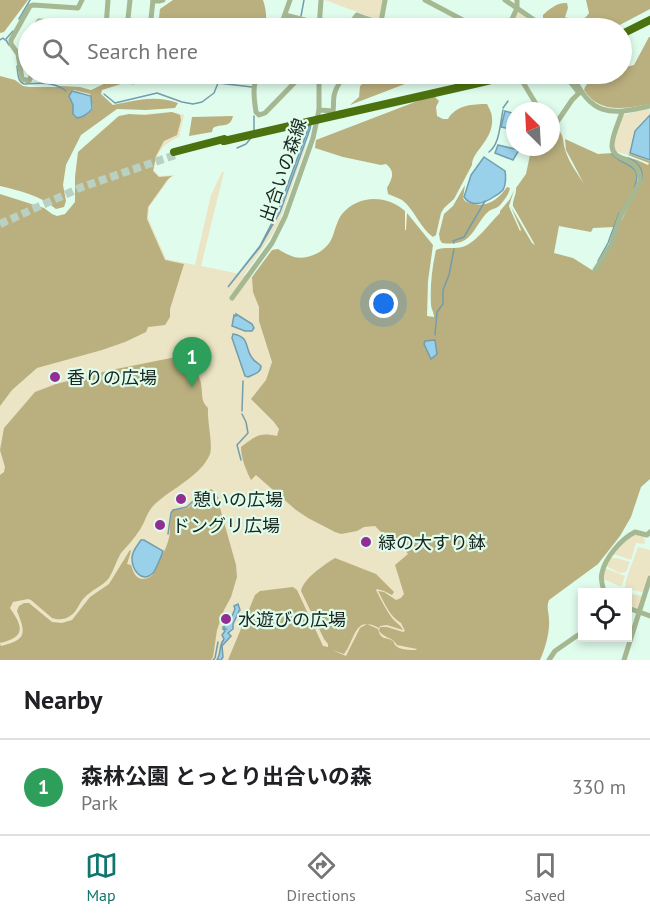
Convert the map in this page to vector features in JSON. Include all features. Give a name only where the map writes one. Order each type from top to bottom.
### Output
[{"type":"highway","points":[[632,30],[650,22]]},
{"type":"highway","points":[[175,153],[342,112],[469,84]]},
{"type":"street","points":[[23,18],[30,6],[33,5],[78,8],[82,0]]},
{"type":"street","points":[[107,18],[108,0]]},
{"type":"street","points":[[128,18],[130,0]]},
{"type":"street","points":[[151,18],[153,0],[163,0]]},
{"type":"street","points":[[283,0],[290,1],[284,18]]},
{"type":"street","points":[[320,18],[321,0]]},
{"type":"street","points":[[382,18],[385,0]]},
{"type":"street","points":[[425,0],[459,18]]},
{"type":"street","points":[[506,0],[532,18]]},
{"type":"street","points":[[512,18],[517,8],[517,0]]},
{"type":"street","points":[[285,15],[294,18]]},
{"type":"street","points":[[18,27],[11,44],[18,54]]},
{"type":"street","points":[[256,84],[254,95],[256,112],[259,115],[265,113],[293,84]]},
{"type":"street","name":"出合いの森線","points":[[232,298],[272,243],[285,217],[313,138],[319,110],[319,84]]},
{"type":"street","points":[[319,110],[333,111],[335,88],[338,84]]},
{"type":"street","points":[[523,84],[535,102]]},
{"type":"street","points":[[573,84],[598,107],[612,112],[650,106]]},
{"type":"street","points":[[576,84],[580,92]]},
{"type":"street","points":[[560,118],[580,92]]},
{"type":"street","points":[[595,270],[611,245],[620,217],[640,182],[640,175],[635,164],[617,156],[612,144],[621,112]]},
{"type":"street","points":[[603,588],[602,572],[618,546],[635,532],[647,535],[650,532]]},
{"type":"street","points":[[624,660],[650,578]]},
{"type":"street","points":[[632,610],[650,616]]},
{"type":"street","points":[[549,660],[555,651],[578,635]]},
{"type":"shaded area","points":[[0,0],[28,0],[4,32],[0,33]]},
{"type":"shaded area","points":[[173,0],[263,0],[266,18],[159,18],[160,9]]},
{"type":"shaded area","points":[[325,0],[383,0],[379,18],[374,18]]},
{"type":"shaded area","points":[[586,0],[650,0],[650,9],[632,18],[584,18],[589,13]]},
{"type":"shaded area","points":[[567,3],[565,17],[567,18],[543,18],[543,15],[554,6]]},
{"type":"shaded area","points":[[517,10],[529,18],[513,18]]},
{"type":"shaded area","points":[[650,37],[650,104],[614,108],[598,103],[584,90],[587,84],[632,84],[632,66]]},
{"type":"shaded area","points":[[0,76],[30,87],[80,87],[91,90],[104,84],[120,84],[102,90],[101,94],[113,105],[154,99],[178,103],[175,108],[117,109],[81,135],[66,165],[63,185],[66,201],[64,207],[56,209],[37,197],[0,186]],"holes":[[[73,90],[91,96],[93,109],[77,118],[73,115],[73,105],[69,96]]]},
{"type":"shaded area","points":[[362,84],[405,84],[350,105],[359,97]]},
{"type":"shaded area","points":[[428,97],[435,97],[439,101],[436,107],[437,116],[443,119],[448,119],[460,108],[482,104],[487,104],[492,118],[490,133],[475,155],[454,199],[441,213],[436,235],[433,237],[424,229],[407,204],[388,194],[387,188],[392,179],[392,173],[386,164],[343,157],[315,148],[316,140]]},
{"type":"shaded area","points":[[649,108],[650,114],[634,131],[628,155],[615,151],[614,142],[623,115]]},
{"type":"shaded area","points":[[172,112],[184,115],[179,137],[161,149],[156,158],[154,170],[159,176],[175,175],[170,178],[149,207],[148,218],[166,259],[195,265],[211,195],[224,172],[201,266],[240,274],[261,247],[280,212],[306,146],[279,223],[244,275],[285,283],[448,637],[433,660],[0,660],[0,300],[10,296],[51,253],[94,167],[78,152],[118,116]]},
{"type":"shaded area","points":[[172,112],[180,115],[177,135],[164,141],[156,156],[153,171],[159,177],[172,176],[148,207],[147,219],[165,260],[184,264],[170,309],[170,317],[165,325],[148,327],[146,332],[125,342],[37,368],[12,390],[0,406],[0,194],[44,208],[57,216],[65,214],[75,202],[78,152],[119,116]]},
{"type":"shaded area","points":[[233,116],[230,123],[213,128],[212,132],[189,136],[192,117]]},
{"type":"shaded area","points":[[560,132],[568,158],[584,184],[566,150],[565,139],[598,154],[613,153],[636,169],[637,182],[614,227],[593,228],[591,232],[559,226],[554,253],[573,258],[595,272],[642,180],[639,166],[620,155],[648,165],[649,163],[628,155],[650,161],[650,479],[641,487],[631,517],[620,536],[598,564],[549,600],[549,630],[540,660],[228,660],[255,595],[260,591],[293,587],[297,590],[323,646],[328,647],[301,591],[310,577],[335,558],[376,574],[394,592],[392,595],[384,591],[376,590],[393,620],[403,630],[387,625],[380,626],[379,628],[368,624],[378,629],[379,633],[382,637],[393,641],[398,647],[408,650],[417,649],[397,645],[393,640],[379,631],[380,627],[387,627],[405,631],[401,623],[390,613],[378,591],[396,600],[404,594],[395,565],[408,554],[400,542],[394,536],[381,532],[375,526],[341,534],[335,532],[296,510],[256,475],[251,480],[244,464],[241,447],[258,436],[266,434],[277,436],[279,429],[251,399],[266,380],[272,362],[259,321],[259,307],[253,292],[252,277],[272,250],[278,249],[299,258],[310,256],[328,244],[340,217],[349,207],[365,200],[382,200],[405,211],[405,230],[407,213],[433,245],[428,281],[427,316],[434,317],[431,290],[436,250],[470,244],[500,213],[514,190],[510,209],[520,231],[511,207],[535,245],[513,206],[516,188],[526,174],[530,156],[560,156]],"holes":[[[366,624],[360,628],[346,656],[332,650],[344,654],[356,631],[360,627]]]},
{"type":"shaded area","points":[[465,185],[463,198],[477,205],[489,203],[499,197],[507,187],[510,188],[501,204],[486,214],[468,238],[457,243],[442,243],[439,234],[444,214],[453,206]]},
{"type":"shaded area","points":[[181,356],[201,364],[198,374],[203,400],[208,408],[211,444],[206,462],[152,507],[137,534],[121,553],[109,578],[87,595],[72,614],[64,619],[55,619],[31,600],[13,602],[10,608],[18,621],[20,630],[14,638],[0,643],[0,475],[4,472],[5,467],[0,450],[4,428],[35,392],[56,384],[111,370]]},
{"type":"shaded area","points":[[211,489],[219,499],[237,577],[217,630],[211,660],[0,660],[0,644],[1,646],[10,644],[22,635],[22,625],[17,611],[19,606],[29,603],[52,622],[62,623],[72,620],[90,597],[109,584],[130,550],[127,564],[131,565],[138,577],[142,579],[150,577],[167,544],[173,510],[188,508]]},
{"type":"shaded area","points":[[635,533],[644,536],[645,544],[636,543],[631,560],[613,554],[622,542]]},
{"type":"shaded area","points":[[638,547],[650,550],[650,574],[645,591],[625,588]]},
{"type":"shaded area","points":[[610,558],[630,562],[626,572],[620,573],[606,566]]},
{"type":"shaded area","points":[[605,568],[625,576],[622,585],[603,579]]},
{"type":"shaded area","points":[[632,594],[642,596],[639,610],[632,608]]},
{"type":"water","points":[[72,91],[91,96],[92,109],[84,116],[77,118],[73,114],[73,105],[69,96]]},
{"type":"water","points":[[505,111],[506,128],[501,127]]},
{"type":"water","points":[[650,115],[650,160],[630,153],[635,131]]},
{"type":"water","points":[[312,118],[280,212],[260,247],[228,287],[260,246],[278,211]]},
{"type":"water","points":[[498,145],[506,147],[506,156],[515,156],[513,160],[495,153]]},
{"type":"water","points":[[484,157],[505,171],[505,186],[501,192],[487,201],[475,203],[464,197],[471,175]]},
{"type":"water","points":[[236,314],[252,324],[254,328],[252,331],[232,326]]},
{"type":"water","points":[[233,334],[245,341],[250,355],[261,366],[257,373],[245,376],[232,338]]},
{"type":"water","points":[[435,340],[437,354],[431,359],[424,344],[425,341]]},
{"type":"water","points":[[141,540],[163,551],[154,572],[145,577],[138,574],[132,562],[133,553]]},
{"type":"water","points":[[238,604],[240,610],[233,629],[228,633],[231,636],[222,646],[223,657],[217,660],[224,639],[223,629],[226,629],[223,627],[229,623],[235,609],[234,606]]},
{"type":"waterway","points":[[20,18],[30,0]]},
{"type":"waterway","points":[[301,16],[304,0]]},
{"type":"waterway","points":[[6,39],[13,31]]},
{"type":"waterway","points":[[0,40],[3,38],[5,40]]},
{"type":"waterway","points":[[6,40],[9,45]]},
{"type":"waterway","points":[[17,66],[18,72]]},
{"type":"waterway","points":[[51,84],[66,91]]},
{"type":"waterway","points":[[104,94],[115,103],[157,93],[193,104],[202,102],[214,93],[218,84]]},
{"type":"waterway","points":[[226,84],[252,87]]},
{"type":"waterway","points":[[503,108],[508,101]]},
{"type":"waterway","points":[[489,152],[497,139],[503,110]]},
{"type":"waterway","points":[[254,116],[254,131]]},
{"type":"waterway","points":[[237,148],[246,144],[251,138]]},
{"type":"waterway","points":[[612,154],[635,170],[637,180],[634,188]]},
{"type":"waterway","points":[[628,158],[639,166],[642,179]]},
{"type":"waterway","points":[[454,243],[453,241],[464,237],[485,201]]},
{"type":"waterway","points":[[598,261],[608,243],[619,213]]},
{"type":"waterway","points":[[435,335],[437,312],[443,304],[443,290],[449,275],[454,249]]},
{"type":"waterway","points":[[242,411],[243,381]]},
{"type":"waterway","points":[[241,460],[237,445],[248,433],[242,414]]},
{"type":"waterway","points":[[168,534],[173,510],[187,507],[207,491]]},
{"type":"waterway","points":[[213,660],[218,642]]},
{"type":"tunnel","points":[[0,224],[82,187],[175,155]]},
{"type":"place","name":"香りの広場","points":[[55,377]]},
{"type":"place","name":"森林公園 とっとり出合いの森","points":[[192,387]]},
{"type":"place","name":"憩いの広場","points":[[181,499]]},
{"type":"place","name":"ドングリ広場","points":[[160,525]]},
{"type":"place","name":"緑の大すり鉢","points":[[366,542]]},
{"type":"place","name":"水遊びの広場","points":[[226,619]]}]
